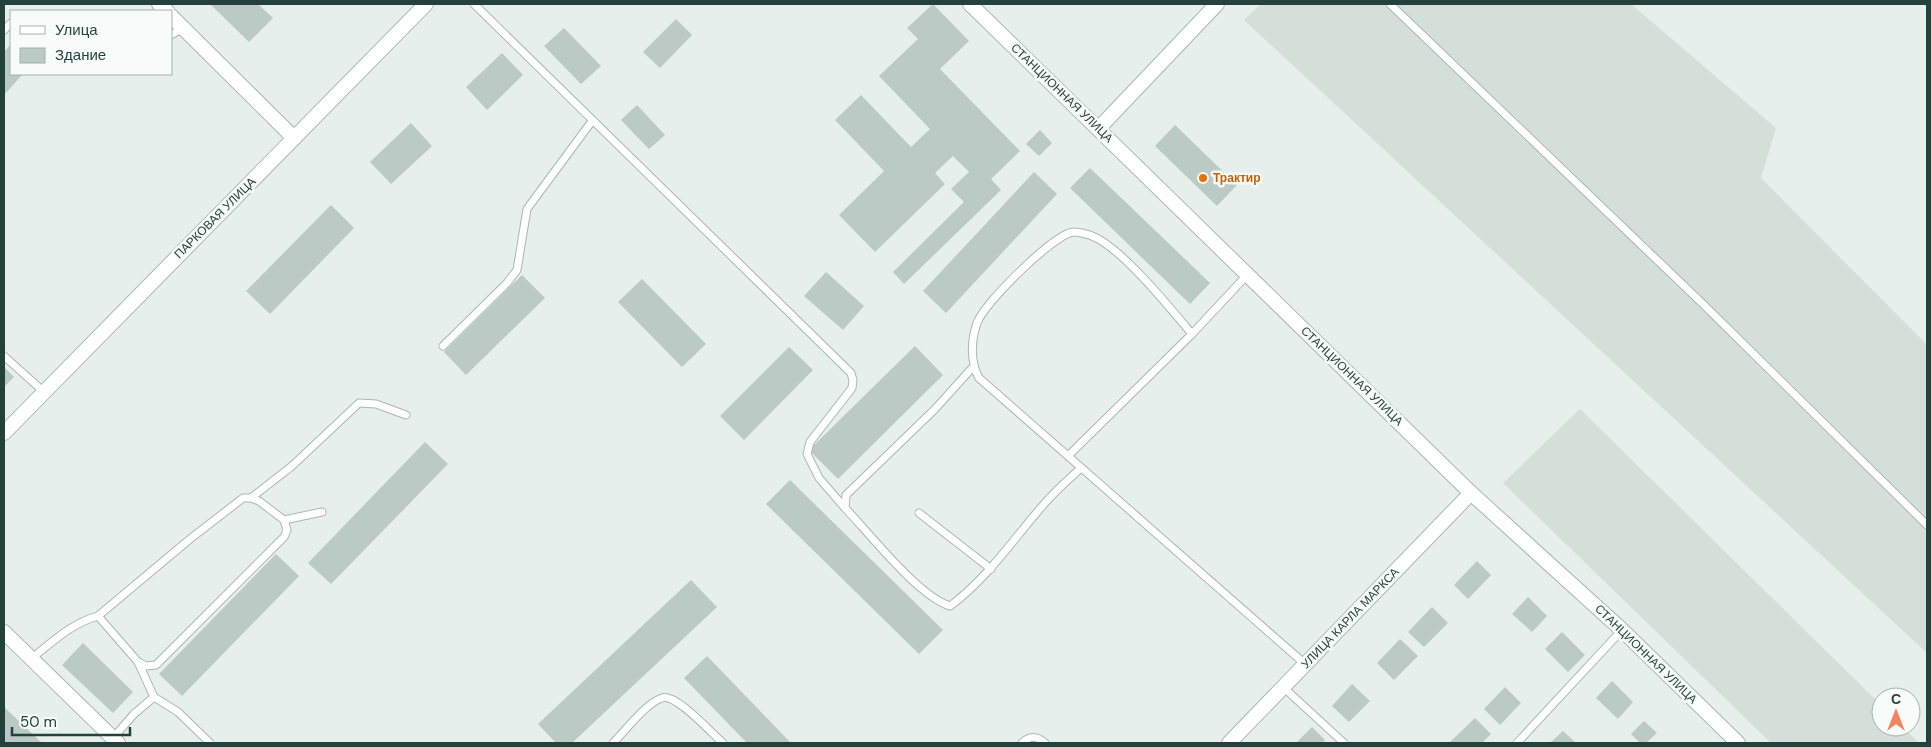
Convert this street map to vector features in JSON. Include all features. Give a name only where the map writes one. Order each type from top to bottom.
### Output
[{"type":"street","name":"ПАРКОВАЯ УЛИЦА","points":[[4,433],[426,4]]},
{"type":"street","name":"СТАНЦИОННАЯ УЛИЦА","points":[[970,4],[1471,493],[1622,630],[1738,743]]},
{"type":"street","points":[[1099,128],[1217,4]]},
{"type":"street","points":[[172,18],[177,31],[294,138]]},
{"type":"street","name":"УЛИЦА КАРЛА МАРКСА","points":[[1229,743],[1471,493]]},
{"type":"street","points":[[4,632],[115,741]]},
{"type":"lane","points":[[474,4],[851,373],[853,380],[852,388],[810,442],[807,454],[819,478],[845,508],[918,586],[937,602],[950,606],[991,569],[1046,501],[1081,468]]},
{"type":"lane","points":[[1390,4],[1705,306],[1927,525]]},
{"type":"lane","points":[[442,346],[507,283],[517,270],[528,209],[592,121]]},
{"type":"lane","points":[[1192,334],[1161,297],[1110,246],[1092,235],[1073,232],[1056,240],[1027,265],[986,307],[977,323],[972,356],[973,367],[979,378],[1305,664]]},
{"type":"lane","points":[[1068,456],[1192,334],[1248,274]]},
{"type":"lane","points":[[4,356],[44,392]]},
{"type":"lane","points":[[845,508],[846,495],[935,408],[973,367]]},
{"type":"lane","points":[[251,498],[292,466],[359,402],[376,404],[406,415]]},
{"type":"lane","points":[[31,658],[73,627],[85,620],[98,616],[190,539],[243,498],[260,501],[284,520],[286,530],[284,537],[156,664],[146,666],[138,662]]},
{"type":"lane","points":[[284,520],[322,512]]},
{"type":"lane","points":[[919,513],[991,569]]},
{"type":"lane","points":[[98,616],[138,662],[154,697],[178,712],[210,743]]},
{"type":"lane","points":[[1517,743],[1622,630]]},
{"type":"lane","points":[[1283,687],[1344,743]]},
{"type":"lane","points":[[115,741],[134,714],[154,697]]},
{"type":"lane","points":[[613,743],[652,703],[663,697],[675,699],[723,743]]},
{"type":"lane","points":[[1022,743],[1032,737],[1039,738],[1045,743]]},
{"type":"shaded area","points":[[1261,4],[1631,4],[1776,128],[1761,178],[1927,345],[1927,653],[1244,20]]},
{"type":"shaded area","points":[[1580,409],[1871,695],[1871,737],[1913,737],[1919,743],[1771,743],[1503,483]]},
{"type":"building","points":[[210,4],[258,4],[273,18],[249,42]]},
{"type":"building","points":[[933,4],[969,41],[940,69],[1020,151],[991,179],[1001,190],[904,284],[893,272],[964,202],[951,189],[969,172],[953,156],[935,173],[945,184],[875,252],[839,215],[884,171],[835,120],[861,95],[911,147],[930,129],[879,76],[918,39],[907,28]]},
{"type":"building","points":[[676,19],[692,35],[660,68],[643,52]]},
{"type":"building","points":[[564,28],[601,66],[581,84],[544,46]]},
{"type":"building","points":[[10,45],[10,75],[22,75],[4,95],[4,52]]},
{"type":"building","points":[[502,53],[523,75],[487,110],[466,87]]},
{"type":"building","points":[[637,105],[665,135],[649,149],[621,120]]},
{"type":"building","points":[[411,123],[432,146],[391,184],[370,162]]},
{"type":"building","points":[[1175,125],[1237,185],[1217,206],[1155,146]]},
{"type":"building","points":[[1040,130],[1052,143],[1039,156],[1026,144]]},
{"type":"building","points":[[1090,168],[1210,283],[1190,304],[1070,188]]},
{"type":"building","points":[[1034,172],[1057,194],[946,313],[923,291]]},
{"type":"building","points":[[331,205],[354,228],[270,314],[246,291]]},
{"type":"building","points":[[826,272],[864,306],[843,330],[804,296]]},
{"type":"building","points":[[522,275],[545,298],[466,375],[444,352]]},
{"type":"building","points":[[642,279],[706,344],[682,367],[618,302]]},
{"type":"building","points":[[915,346],[943,375],[838,479],[809,450]]},
{"type":"building","points":[[789,347],[813,370],[744,440],[720,416]]},
{"type":"building","points":[[4,367],[14,377],[4,387]]},
{"type":"building","points":[[425,442],[448,464],[331,584],[308,563]]},
{"type":"building","points":[[790,480],[943,630],[919,654],[766,504]]},
{"type":"building","points":[[276,554],[299,576],[182,696],[159,674]]},
{"type":"building","points":[[1477,561],[1491,575],[1468,599],[1454,585]]},
{"type":"building","points":[[691,580],[717,607],[572,743],[556,743],[538,724]]},
{"type":"building","points":[[1528,597],[1547,616],[1532,632],[1512,614]]},
{"type":"building","points":[[1432,607],[1448,623],[1424,647],[1408,632]]},
{"type":"building","points":[[1562,632],[1585,655],[1568,672],[1545,649]]},
{"type":"building","points":[[1400,639],[1418,656],[1394,680],[1377,663]]},
{"type":"building","points":[[83,643],[133,692],[113,713],[62,665]]},
{"type":"building","points":[[707,656],[791,743],[747,743],[684,678]]},
{"type":"building","points":[[1612,681],[1633,702],[1618,719],[1596,698]]},
{"type":"building","points":[[1352,684],[1370,701],[1349,722],[1332,706]]},
{"type":"building","points":[[1505,687],[1521,703],[1500,725],[1484,709]]},
{"type":"building","points":[[4,707],[42,743],[7,743],[4,741]]},
{"type":"building","points":[[1475,718],[1491,734],[1482,743],[1449,743]]},
{"type":"building","points":[[1644,721],[1657,733],[1646,743],[1640,743],[1631,734]]},
{"type":"building","points":[[1312,727],[1325,740],[1322,743],[1296,743]]},
{"type":"building","points":[[1563,731],[1576,743],[1550,743]]},
{"type":"place","name":"Трактир","points":[[1203,178]]}]
